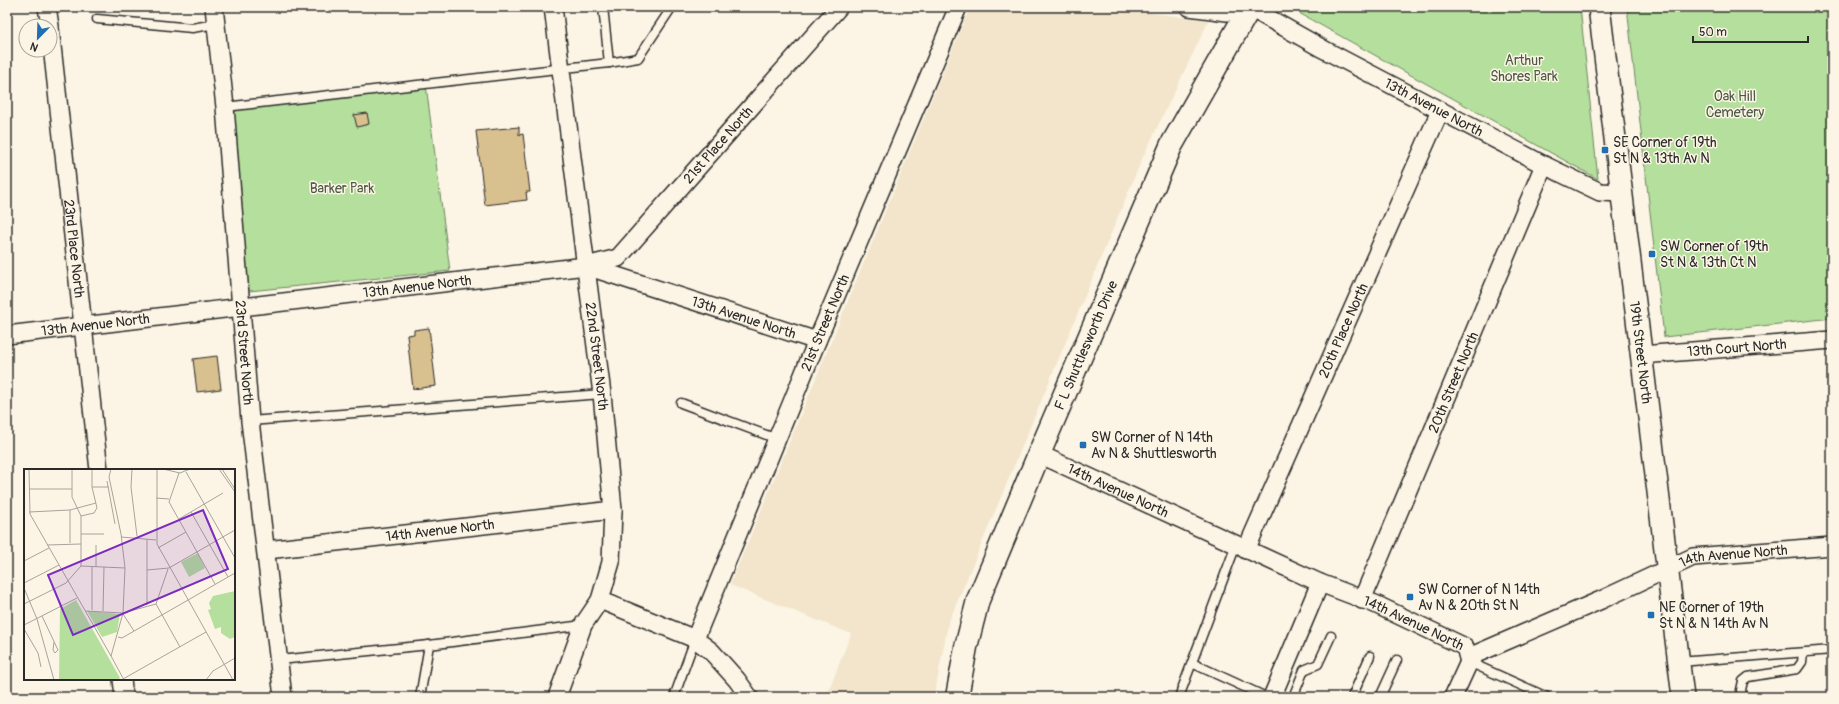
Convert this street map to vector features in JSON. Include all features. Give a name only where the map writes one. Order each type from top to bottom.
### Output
[{"type":"main road","name":"F L Shuttlesworth Drive","points":[[957,697],[966,647],[978,600],[1170,146],[1251,7]]},
{"type":"street","name":"23rd Place North","points":[[47,7],[49,18]]},
{"type":"street","name":"23rd Street North","points":[[214,7],[225,107],[250,421],[267,550],[283,697]]},
{"type":"street","name":"22nd Street North","points":[[553,7],[602,394],[613,510],[611,562],[600,600],[582,625],[558,697]]},
{"type":"street","name":"21st Place North","points":[[586,266],[618,258],[839,7]]},
{"type":"street","name":"21st Street North","points":[[695,639],[817,340],[958,7]]},
{"type":"street","points":[[1189,7],[1227,12],[1246,7]]},
{"type":"street","name":"13th Avenue North","points":[[1251,7],[1323,49],[1544,165],[1600,192],[1622,193]]},
{"type":"street","name":"19th Street North","points":[[1599,7],[1683,697]]},
{"type":"street","name":"23rd Place North","points":[[54,58],[99,469]]},
{"type":"street","name":"20th Place North","points":[[1241,547],[1440,111]]},
{"type":"street","name":"20th Street North","points":[[1362,600],[1544,165]]},
{"type":"street","name":"13th Avenue North","points":[[7,335],[586,266],[817,340]]},
{"type":"street","name":"13th Court North","points":[[1641,355],[1832,340]]},
{"type":"street","name":"14th Avenue North","points":[[1039,454],[1320,583],[1375,604],[1465,647],[1469,662]]},
{"type":"street","name":"14th Avenue North","points":[[267,550],[613,510]]},
{"type":"street","name":"14th Avenue North","points":[[1469,662],[1476,654],[1601,600],[1693,557],[1832,546]]},
{"type":"street","points":[[1272,697],[1320,583]]},
{"type":"street","points":[[600,600],[695,639],[711,651],[737,680],[749,697]]},
{"type":"street","points":[[1454,697],[1469,662]]},
{"type":"street","points":[[122,680],[124,697]]},
{"type":"lane","points":[[604,7],[609,63]]},
{"type":"lane","points":[[225,107],[560,70],[638,58],[672,7]]},
{"type":"lane","points":[[97,19],[192,28],[216,24]]},
{"type":"lane","points":[[250,421],[602,394]]},
{"type":"lane","points":[[681,403],[776,439]]},
{"type":"lane","points":[[1179,697],[1192,662],[1241,547]]},
{"type":"lane","points":[[279,660],[429,645],[582,625]]},
{"type":"lane","points":[[1293,697],[1304,670],[1318,664],[1331,636]]},
{"type":"lane","points":[[674,697],[695,639]]},
{"type":"lane","points":[[420,697],[429,645]]},
{"type":"lane","points":[[1679,662],[1832,650]]},
{"type":"lane","points":[[1742,697],[1741,690],[1743,681],[1748,677],[1797,669],[1802,662],[1803,653]]},
{"type":"lane","points":[[1352,697],[1370,656]]},
{"type":"lane","points":[[1380,697],[1397,660]]},
{"type":"lane","points":[[1192,662],[1266,697]]},
{"type":"lane","points":[[1469,662],[1547,697]]},
{"type":"shaded area","points":[[970,7],[1100,7],[1209,20],[1143,157],[948,624],[934,697],[826,697],[851,634],[730,585]]},
{"type":"green space","name":"Arthur Shores Park","points":[[1288,7],[1580,7],[1598,179]]},
{"type":"green space","name":"Oak Hill Cemetery","points":[[1627,7],[1832,7],[1832,318],[1664,337]]},
{"type":"green space","name":"Barker Park","points":[[426,85],[450,271],[239,292],[225,107]]},
{"type":"building","points":[[367,113],[369,124],[357,127],[354,115]]},
{"type":"building","points":[[519,127],[519,135],[523,134],[530,192],[526,192],[527,200],[485,205],[476,131]]},
{"type":"building","points":[[429,328],[436,386],[413,389],[407,335],[414,334],[414,330]]},
{"type":"building","points":[[217,356],[221,389],[197,392],[193,359]]},
{"type":"place","name":"SE Corner of 19th St N & 13th Av N","points":[[1605,150]]},
{"type":"place","name":"SW Corner of 19th St N & 13th Ct N","points":[[1652,254]]},
{"type":"place","name":"SW Corner of N 14th Av N & Shuttlesworth","points":[[1083,445]]},
{"type":"place","name":"SW Corner of N 14th Av N & 20th St N","points":[[1410,597]]},
{"type":"place","name":"NE Corner of 19th St N & N 14th Av N","points":[[1651,615]]}]
